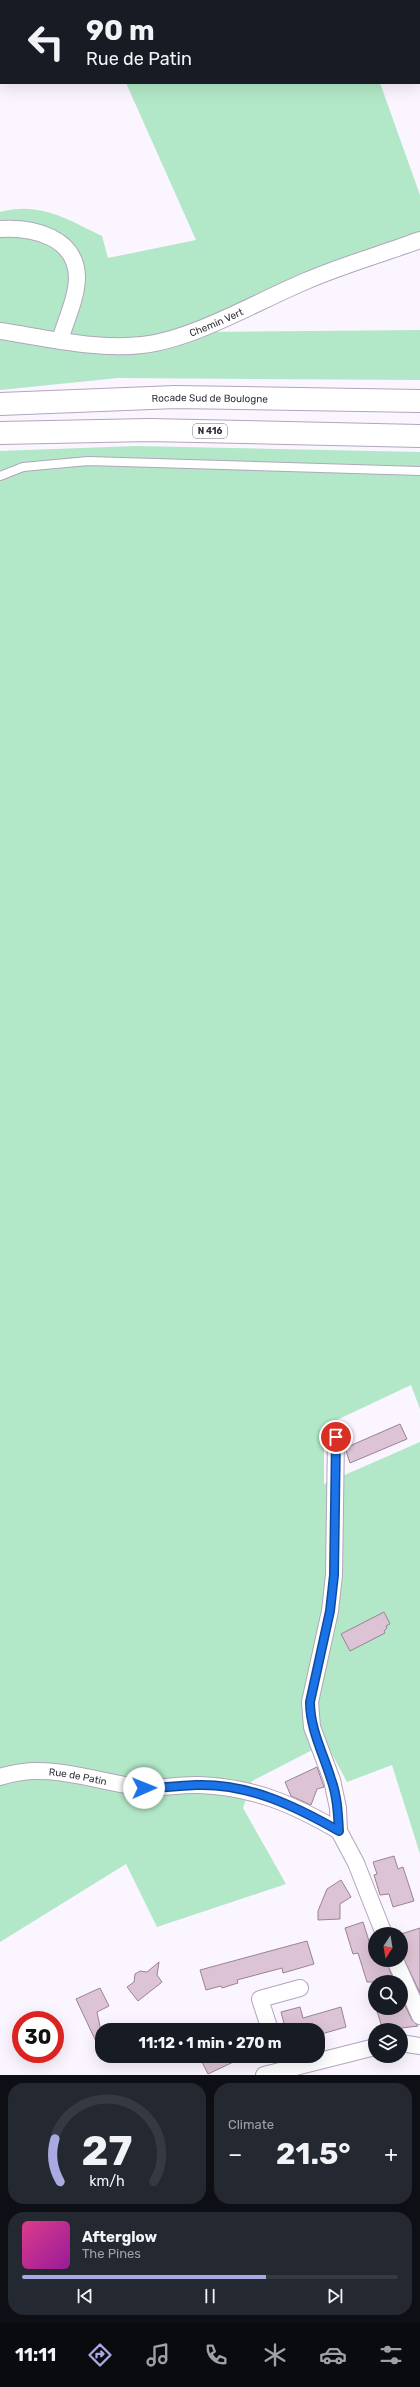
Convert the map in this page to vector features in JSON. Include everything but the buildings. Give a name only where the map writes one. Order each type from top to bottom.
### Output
[{"type":"highway","name":"Rocade Sud de Boulogne","points":[[0,404],[176,397],[420,401]]},
{"type":"highway","name":"N 416","points":[[0,434],[156,430],[420,436]]},
{"type":"street","points":[[0,229],[31,230],[47,235],[68,250],[74,262],[77,277],[76,290],[60,340]]},
{"type":"street","name":"Chemin Vert","points":[[0,331],[60,340],[124,346],[160,342],[195,330],[307,280],[420,240]]},
{"type":"street","points":[[336,1437],[334,1575],[330,1611],[310,1702],[310,1712],[312,1727],[332,1780],[338,1808],[339,1831],[356,1863],[381,1927]]},
{"type":"street","name":"Rue de Patin","points":[[0,1777],[47,1770],[144,1788],[196,1785],[216,1786],[271,1797],[288,1803],[339,1831]]},
{"type":"street","points":[[398,1967],[420,2016]]},
{"type":"street","points":[[268,2023],[260,1999],[300,1988]]},
{"type":"street","points":[[408,2044],[420,2046]]},
{"type":"street","points":[[325,2055],[368,2048]]},
{"type":"street","points":[[264,2075],[280,2063]]},
{"type":"lane","points":[[0,476],[23,467],[88,461],[420,471]]},
{"type":"green space","points":[[126,84],[380,84],[420,195],[420,245],[306,286],[208,332],[420,330],[420,380],[118,378],[0,390],[0,212],[14,209],[41,210],[65,218],[102,236],[108,258],[196,240]]},
{"type":"green space","points":[[136,446],[420,452],[420,1409],[411,1385],[324,1426],[324,1484],[420,1442],[420,1854],[392,1765],[347,1782],[326,1743],[252,1781],[243,1808],[286,1884],[157,1927],[126,1864],[0,1942],[0,451]]},
{"type":"route","points":[[144,1788],[196,1785],[216,1786],[271,1797],[288,1803],[339,1831],[338,1808],[332,1780],[312,1727],[310,1712],[310,1702],[332,1599],[334,1575],[336,1437]]}]
